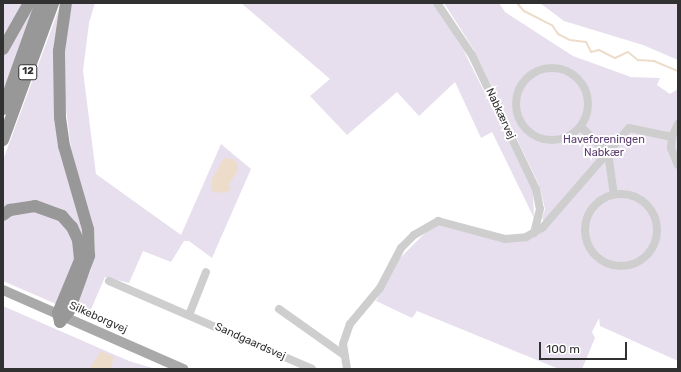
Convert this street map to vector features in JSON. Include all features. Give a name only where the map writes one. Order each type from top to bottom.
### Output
[{"type":"highway","points":[[3,49],[29,3]]},
{"type":"highway","name":"12","points":[[3,109],[41,3]]},
{"type":"highway","name":"12","points":[[3,140],[53,3]]},
{"type":"highway","points":[[61,318],[86,270],[89,241],[64,146],[60,118],[59,51],[66,3]]},
{"type":"highway","points":[[3,215],[10,210],[35,206],[62,216],[72,227],[78,240],[80,260],[61,318]]},
{"type":"main road","name":"Silkeborgvej","points":[[3,290],[169,369]]},
{"type":"main road","name":"Silkeborgvej","points":[[3,297],[61,318],[183,369]]},
{"type":"street","name":"Nabkærvej","points":[[438,3],[472,55],[536,189],[540,209],[534,233]]},
{"type":"street","points":[[545,68],[557,68],[574,76],[586,91],[589,103],[581,127],[559,140],[546,140],[529,132],[518,118],[515,105],[523,81],[545,68]]},
{"type":"street","points":[[678,124],[672,137],[671,148],[678,165]]},
{"type":"street","points":[[581,127],[608,153],[614,195]]},
{"type":"street","points":[[347,369],[344,355],[344,335],[350,324],[380,288],[401,248],[428,226],[438,221],[449,222],[505,239],[534,233],[543,227],[629,128],[672,137]]},
{"type":"street","points":[[614,195],[630,196],[644,202],[656,220],[655,241],[650,251],[638,261],[623,266],[612,265],[594,254],[586,234],[586,224],[592,209],[604,198],[614,195]]},
{"type":"street","points":[[189,315],[206,272]]},
{"type":"street","name":"Sandgaardsvej","points":[[109,281],[312,369]]},
{"type":"street","points":[[279,309],[344,355]]},
{"type":"green space","points":[[3,3],[24,3],[3,41]]},
{"type":"green space","points":[[33,3],[36,3],[3,93],[3,56]]},
{"type":"green space","points":[[61,3],[54,93],[84,231],[85,250],[63,213],[52,206],[34,201],[3,209],[3,160]]},
{"type":"green space","points":[[72,3],[95,3],[89,23],[83,71],[96,174],[181,235],[221,144],[251,169],[212,258],[189,241],[184,241],[171,262],[143,251],[129,283],[105,277],[89,314],[75,306],[91,270],[95,250],[94,228],[71,149],[65,101],[64,52]]},
{"type":"green space","points":[[241,3],[433,3],[463,49],[533,190],[534,218],[492,132],[481,138],[455,82],[419,116],[397,92],[347,135],[310,96],[330,79]]},
{"type":"green space","name":"Haveforeningen Nabkær","points":[[444,3],[499,3],[505,12],[573,56],[631,77],[660,78],[657,85],[670,94],[678,89],[678,361],[600,326],[599,318],[592,332],[595,338],[582,369],[559,369],[417,311],[412,318],[376,301],[398,260],[429,229],[439,224],[511,242],[535,237],[547,228],[542,218],[545,209],[539,185],[474,50]]},
{"type":"green space","points":[[540,3],[678,3],[678,60],[643,45],[564,21]]},
{"type":"green space","points":[[34,210],[58,220],[68,231],[74,244],[76,259],[56,304],[3,281],[3,221],[11,215]]},
{"type":"green space","points":[[3,306],[129,361],[156,369],[3,369]]},
{"type":"shaded area","points":[[224,158],[233,159],[237,163],[237,172],[229,184],[231,190],[223,193],[211,191],[212,179]]},
{"type":"shaded area","points":[[101,351],[114,357],[111,369],[89,369]]},
{"type":"waterway","points":[[517,3],[524,11],[552,25],[558,34],[570,40],[586,42],[591,52],[599,50],[615,58],[628,52],[638,60],[654,61],[678,71]]}]
